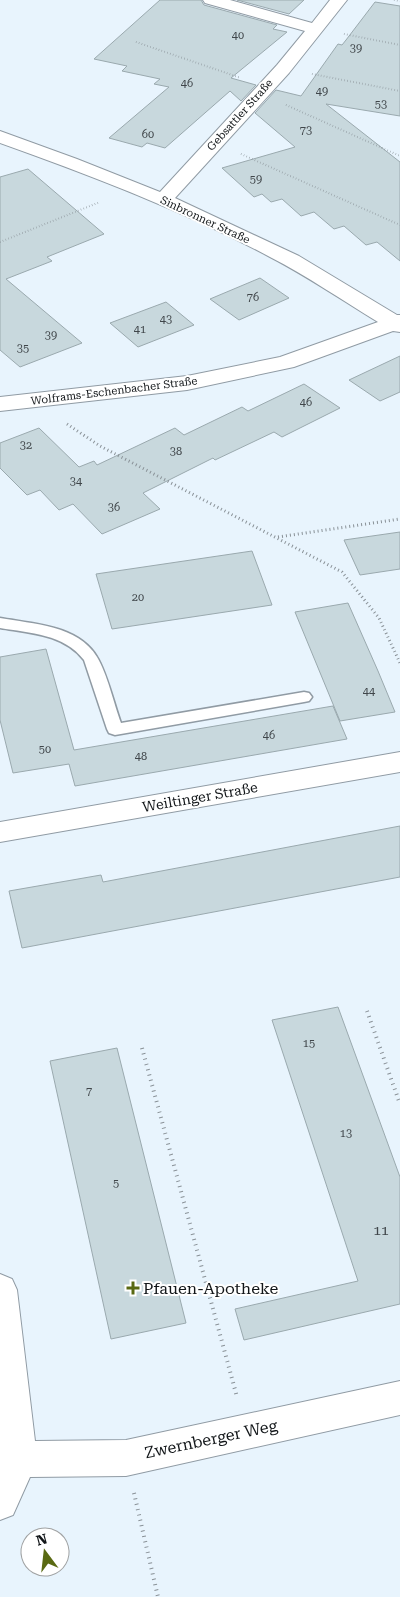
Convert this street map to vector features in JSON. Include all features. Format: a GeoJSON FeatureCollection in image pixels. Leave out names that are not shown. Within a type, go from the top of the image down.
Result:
{"type":"FeatureCollection","features":[{"type":"Feature","properties":{"kind":"street"},"geometry":{"type":"LineString","coordinates":[[211,0],[222,5],[316,29]]}},
{"type":"Feature","properties":{"kind":"street","name":"Gebsattler Straße"},"geometry":{"type":"LineString","coordinates":[[163,200],[283,69],[339,0]]}},
{"type":"Feature","properties":{"kind":"street","name":"Sinbronner Straße"},"geometry":{"type":"LineString","coordinates":[[0,137],[44,152],[163,200],[277,253],[399,324]]}},
{"type":"Feature","properties":{"kind":"street","name":"Wolframs-Eschenbacher Straße"},"geometry":{"type":"LineString","coordinates":[[0,404],[187,384],[286,362],[399,324]]}},
{"type":"Feature","properties":{"kind":"street","name":"Weiltinger Straße"},"geometry":{"type":"LineString","coordinates":[[0,832],[400,762]]}},
{"type":"Feature","properties":{"kind":"street"},"geometry":{"type":"LineString","coordinates":[[0,1290],[19,1460],[0,1502]]}},
{"type":"Feature","properties":{"kind":"street","name":"Zwernberger Weg"},"geometry":{"type":"LineString","coordinates":[[19,1460],[126,1458],[400,1398]]}},
{"type":"Feature","properties":{"kind":"lane"},"geometry":{"type":"LineString","coordinates":[[0,623],[56,634],[76,643],[86,651],[91,660],[114,729],[304,697]]}},
{"type":"Feature","properties":{"kind":"path"},"geometry":{"type":"LineString","coordinates":[[394,0],[400,1]]}},
{"type":"Feature","properties":{"kind":"path"},"geometry":{"type":"LineString","coordinates":[[316,29],[400,45]]}},
{"type":"Feature","properties":{"kind":"path"},"geometry":{"type":"LineString","coordinates":[[136,42],[264,89],[400,156]]}},
{"type":"Feature","properties":{"kind":"path"},"geometry":{"type":"LineString","coordinates":[[283,69],[400,91]]}},
{"type":"Feature","properties":{"kind":"path"},"geometry":{"type":"LineString","coordinates":[[216,143],[400,226]]}},
{"type":"Feature","properties":{"kind":"path"},"geometry":{"type":"LineString","coordinates":[[0,242],[85,208]]}},
{"type":"Feature","properties":{"kind":"path"},"geometry":{"type":"LineString","coordinates":[[33,401],[100,446],[342,572],[379,618],[400,663]]}},
{"type":"Feature","properties":{"kind":"path"},"geometry":{"type":"LineString","coordinates":[[277,537],[400,519]]}},
{"type":"Feature","properties":{"kind":"path"},"geometry":{"type":"LineString","coordinates":[[367,1011],[400,1104]]}},
{"type":"Feature","properties":{"kind":"path"},"geometry":{"type":"LineString","coordinates":[[142,1048],[246,1432]]}},
{"type":"Feature","properties":{"kind":"path"},"geometry":{"type":"LineString","coordinates":[[126,1458],[158,1597]]}},
{"type":"Feature","properties":{"kind":"building"},"geometry":{"type":"Polygon","coordinates":[[[160,0],[201,0],[204,5],[277,25],[273,29],[287,32],[231,78],[256,85],[241,101],[230,91],[165,148],[147,143],[142,147],[109,138],[169,87],[154,84],[160,79],[122,71],[127,66],[94,59],[160,0]]]}},
{"type":"Feature","properties":{"kind":"building"},"geometry":{"type":"Polygon","coordinates":[[[237,0],[304,0],[289,14],[237,0]]]}},
{"type":"Feature","properties":{"kind":"building"},"geometry":{"type":"Polygon","coordinates":[[[375,2],[400,6],[400,116],[326,104],[400,162],[400,261],[377,242],[366,245],[344,226],[334,229],[314,212],[301,216],[282,199],[271,202],[262,194],[254,197],[222,168],[295,147],[255,113],[276,90],[301,96],[338,44],[342,45],[375,2]]]}},
{"type":"Feature","properties":{"kind":"building"},"geometry":{"type":"Polygon","coordinates":[[[28,169],[104,234],[47,257],[52,261],[6,279],[82,343],[20,367],[0,350],[0,177],[28,169]]]}},
{"type":"Feature","properties":{"kind":"building"},"geometry":{"type":"Polygon","coordinates":[[[260,278],[289,298],[239,320],[210,299],[260,278]]]}},
{"type":"Feature","properties":{"kind":"building"},"geometry":{"type":"Polygon","coordinates":[[[166,302],[194,325],[138,347],[110,323],[166,302]]]}},
{"type":"Feature","properties":{"kind":"building"},"geometry":{"type":"Polygon","coordinates":[[[400,356],[400,392],[380,401],[349,380],[400,356]]]}},
{"type":"Feature","properties":{"kind":"building"},"geometry":{"type":"Polygon","coordinates":[[[304,384],[340,408],[282,437],[274,432],[215,460],[213,458],[143,493],[160,509],[102,534],[73,504],[59,510],[40,490],[27,495],[0,468],[0,443],[39,428],[79,467],[94,461],[97,465],[175,428],[184,435],[242,407],[248,411],[304,384]]]}},
{"type":"Feature","properties":{"kind":"building"},"geometry":{"type":"Polygon","coordinates":[[[400,532],[400,569],[360,575],[344,540],[400,532]]]}},
{"type":"Feature","properties":{"kind":"building"},"geometry":{"type":"Polygon","coordinates":[[[252,551],[272,605],[112,629],[96,574],[252,551]]]}},
{"type":"Feature","properties":{"kind":"building"},"geometry":{"type":"Polygon","coordinates":[[[348,603],[395,712],[340,721],[295,612],[348,603]]]}},
{"type":"Feature","properties":{"kind":"building"},"geometry":{"type":"Polygon","coordinates":[[[46,649],[74,750],[333,706],[347,739],[75,786],[69,764],[13,773],[0,720],[0,657],[46,649]]]}},
{"type":"Feature","properties":{"kind":"building"},"geometry":{"type":"Polygon","coordinates":[[[400,826],[400,877],[22,948],[9,891],[101,875],[103,882],[400,826]]]}},
{"type":"Feature","properties":{"kind":"building"},"geometry":{"type":"Polygon","coordinates":[[[338,1007],[400,1177],[400,1304],[244,1340],[235,1309],[358,1281],[272,1020],[338,1007]]]}},
{"type":"Feature","properties":{"kind":"building"},"geometry":{"type":"Polygon","coordinates":[[[117,1048],[186,1323],[111,1339],[50,1061],[117,1048]]]}},
{"type":"Feature","properties":{"kind":"place","name":"Pfauen-Apotheke"},"geometry":{"type":"Point","coordinates":[133,1288]}}]}
